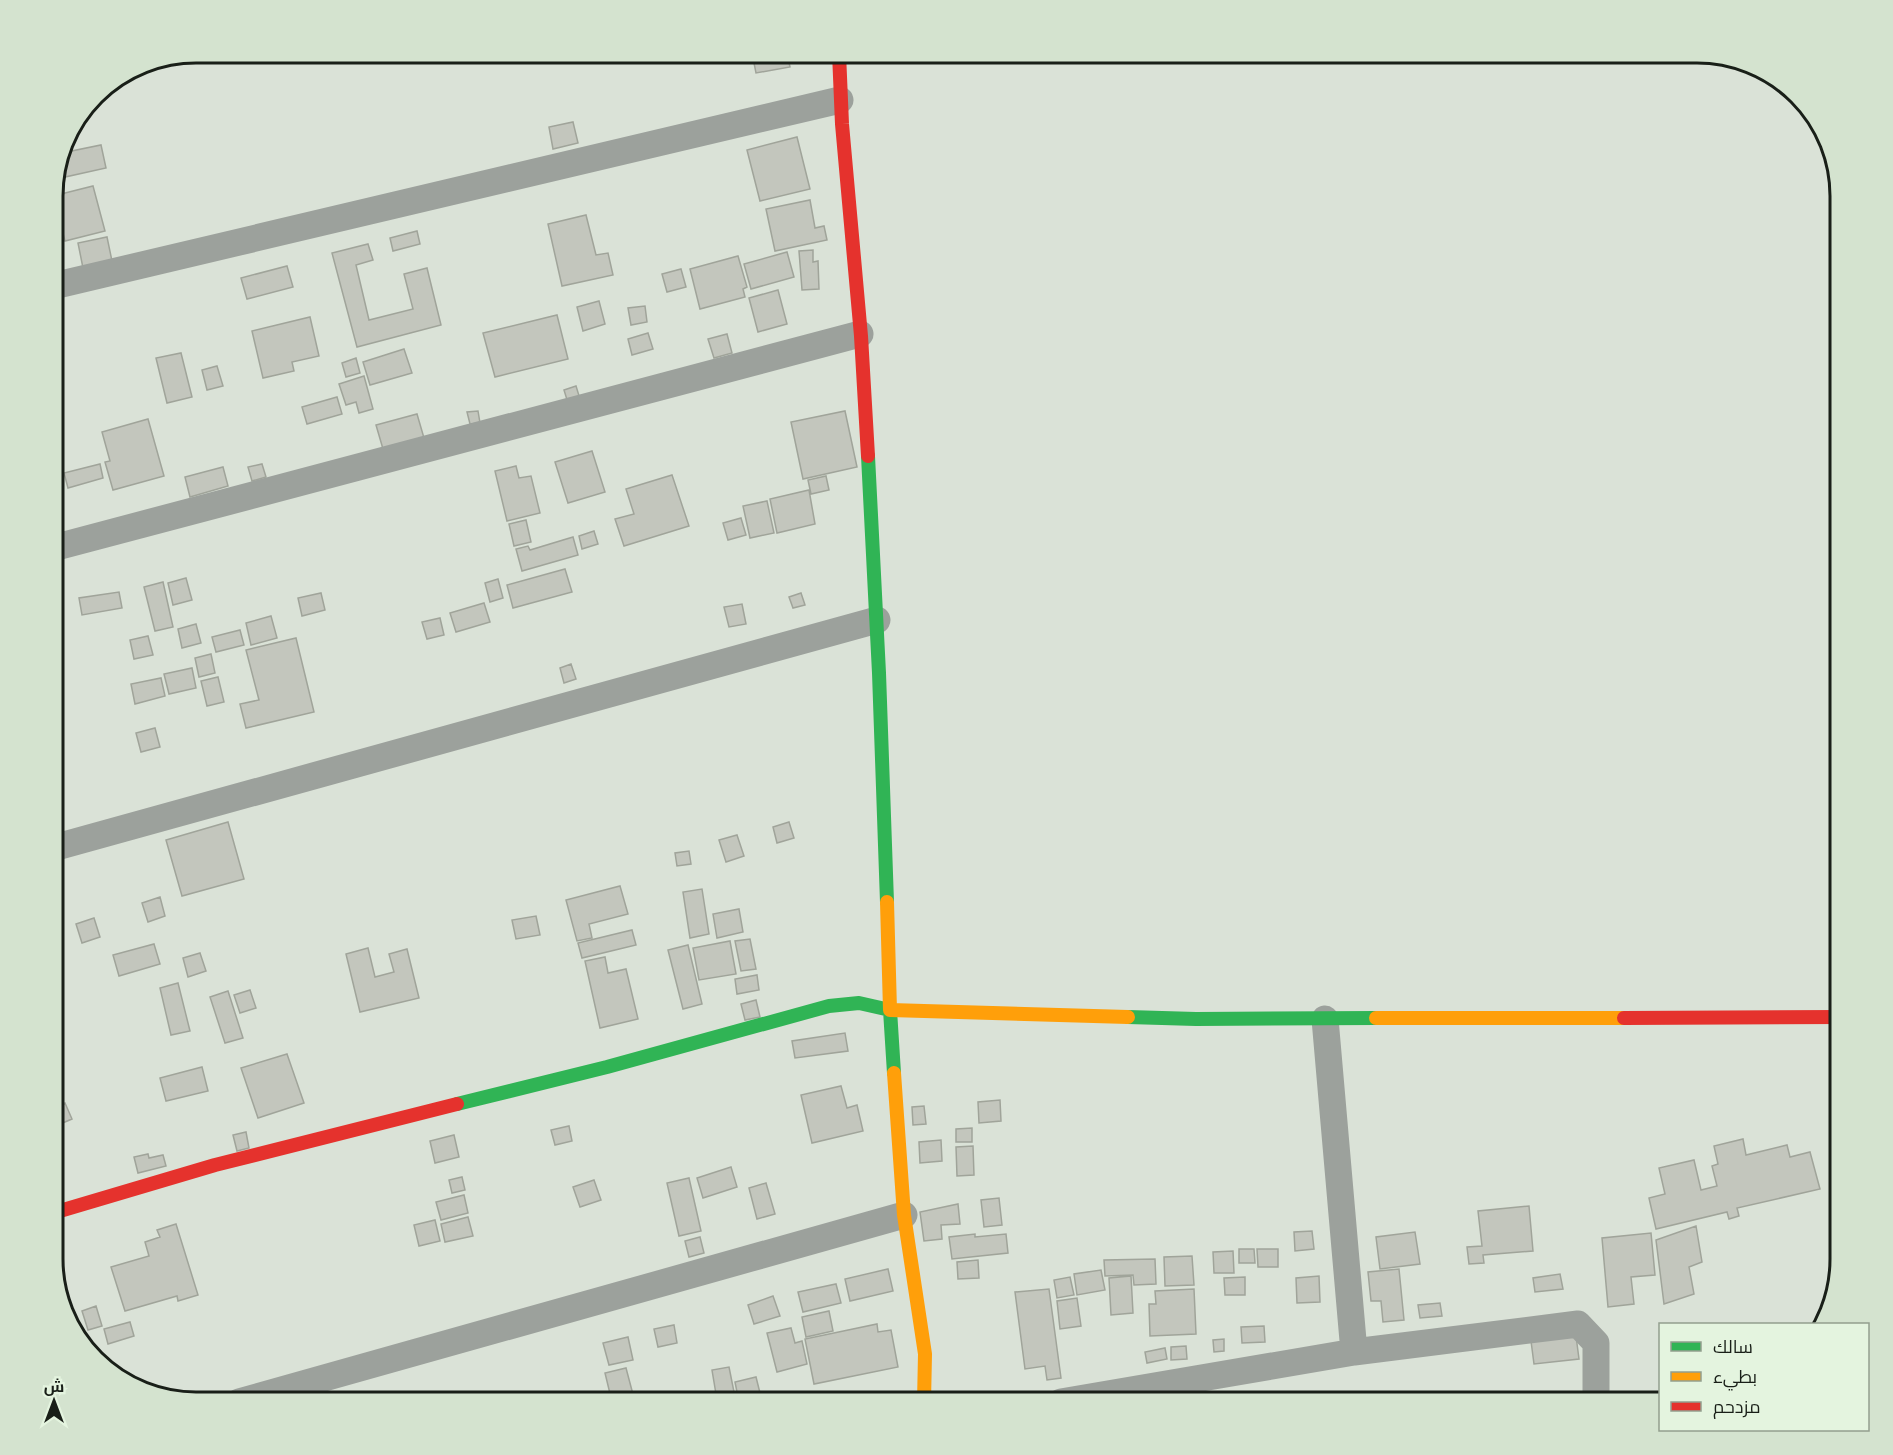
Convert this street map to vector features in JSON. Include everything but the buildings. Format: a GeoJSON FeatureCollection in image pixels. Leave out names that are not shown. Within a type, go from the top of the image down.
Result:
{"type":"FeatureCollection","features":[{"type":"Feature","properties":{"kind":"street"},"geometry":{"type":"LineString","coordinates":[[839,63],[840,100],[860,334],[877,620],[890,1010],[904,1215],[925,1354],[924,1392]]}},
{"type":"Feature","properties":{"kind":"street"},"geometry":{"type":"LineString","coordinates":[[63,284],[840,100]]}},
{"type":"Feature","properties":{"kind":"street"},"geometry":{"type":"LineString","coordinates":[[63,545],[860,334]]}},
{"type":"Feature","properties":{"kind":"street"},"geometry":{"type":"LineString","coordinates":[[63,845],[877,620]]}},
{"type":"Feature","properties":{"kind":"street"},"geometry":{"type":"LineString","coordinates":[[63,1210],[215,1165],[607,1067],[829,1006],[859,1003],[890,1010],[1196,1019],[1830,1017]]}},
{"type":"Feature","properties":{"kind":"street"},"geometry":{"type":"LineString","coordinates":[[1325,1019],[1354,1352]]}},
{"type":"Feature","properties":{"kind":"street"},"geometry":{"type":"LineString","coordinates":[[275,1392],[904,1215]]}},
{"type":"Feature","properties":{"kind":"street"},"geometry":{"type":"LineString","coordinates":[[1120,1392],[1354,1352],[1578,1324],[1596,1343],[1596,1392]]}},
{"type":"Feature","properties":{"kind":"traffic: fast"},"geometry":{"type":"LineString","coordinates":[[868,456],[887,902]]}},
{"type":"Feature","properties":{"kind":"traffic: fast"},"geometry":{"type":"LineString","coordinates":[[457,1104],[607,1067],[829,1006],[859,1003],[890,1010],[894,1073]]}},
{"type":"Feature","properties":{"kind":"traffic: fast"},"geometry":{"type":"LineString","coordinates":[[1128,1017],[1376,1018]]}},
{"type":"Feature","properties":{"kind":"traffic: slow"},"geometry":{"type":"LineString","coordinates":[[887,902],[890,1010],[1128,1017]]}},
{"type":"Feature","properties":{"kind":"traffic: slow"},"geometry":{"type":"LineString","coordinates":[[1376,1018],[1624,1018]]}},
{"type":"Feature","properties":{"kind":"traffic: slow"},"geometry":{"type":"LineString","coordinates":[[894,1073],[904,1215],[925,1354],[924,1392]]}},
{"type":"Feature","properties":{"kind":"traffic: jam"},"geometry":{"type":"LineString","coordinates":[[839,63],[842,124],[861,336],[868,456]]}},
{"type":"Feature","properties":{"kind":"traffic: jam"},"geometry":{"type":"LineString","coordinates":[[1624,1018],[1830,1017]]}},
{"type":"Feature","properties":{"kind":"traffic: jam"},"geometry":{"type":"LineString","coordinates":[[63,1210],[215,1165],[457,1104]]}}]}
